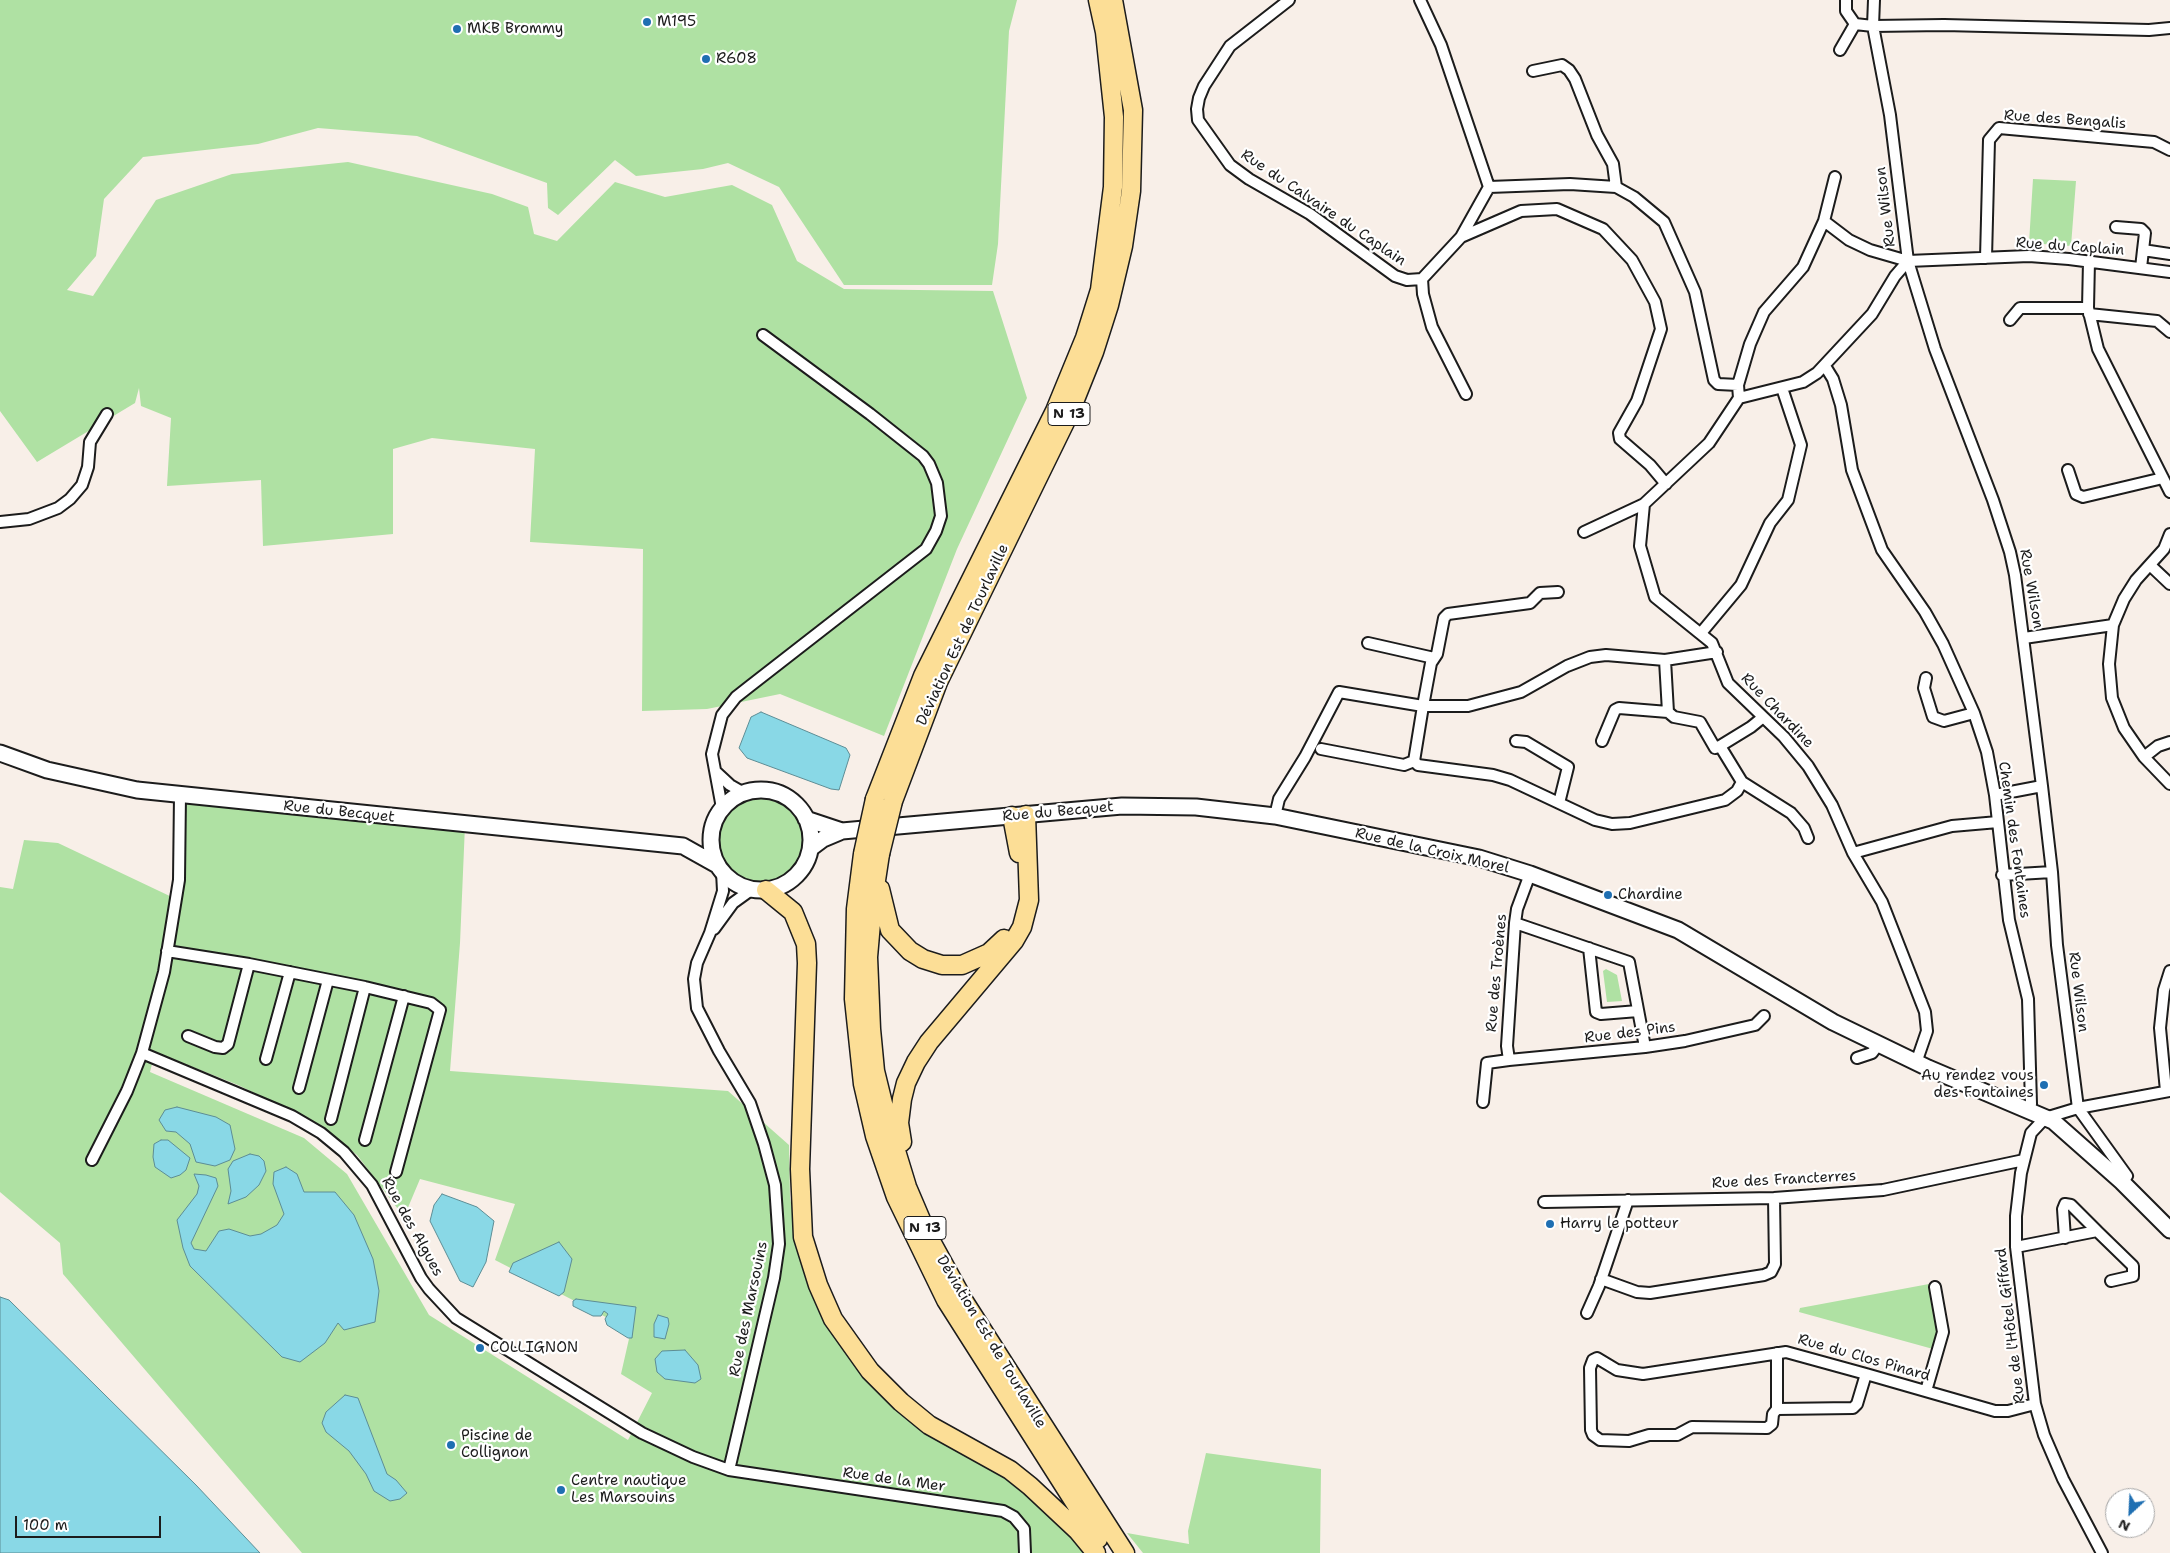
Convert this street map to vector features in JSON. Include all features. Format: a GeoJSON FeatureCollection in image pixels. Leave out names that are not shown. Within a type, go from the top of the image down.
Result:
{"type":"FeatureCollection","features":[{"type":"Feature","properties":{"kind":"highway","name":"Déviation Est de Tourlaville"},"geometry":{"type":"LineString","coordinates":[[1098,0],[1105,32],[1114,117],[1113,187],[1100,290],[1085,338],[1055,411],[923,676],[884,800],[872,854],[856,910],[854,999],[863,1084],[875,1136],[896,1197],[946,1300],[1078,1511],[1108,1553]]}},
{"type":"Feature","properties":{"kind":"highway","name":"Déviation Est de Tourlaville"},"geometry":{"type":"LineString","coordinates":[[884,800],[938,682],[1070,412],[1094,352],[1109,305],[1124,246],[1130,201],[1133,110],[1113,0]]}},
{"type":"Feature","properties":{"kind":"highway"},"geometry":{"type":"LineString","coordinates":[[877,873],[885,916],[890,930],[910,952],[923,959],[942,965],[962,965],[979,958],[999,945],[1010,931],[1019,910],[1022,890],[1018,850],[1019,816]]}},
{"type":"Feature","properties":{"kind":"highway"},"geometry":{"type":"LineString","coordinates":[[907,1187],[899,1123],[906,1083],[913,1067],[929,1042],[1014,941],[1022,927],[1029,900],[1019,816]]}},
{"type":"Feature","properties":{"kind":"highway","name":"Déviation Est de Tourlaville"},"geometry":{"type":"LineString","coordinates":[[872,854],[877,873],[868,957],[875,1071],[907,1187],[927,1234],[960,1294],[1125,1553]]}},
{"type":"Feature","properties":{"kind":"highway"},"geometry":{"type":"LineString","coordinates":[[758,890],[793,912],[806,944],[808,963],[800,1169],[803,1238],[818,1285],[834,1318],[870,1371],[900,1402],[930,1425],[1010,1470],[1059,1511],[1096,1553]]}},
{"type":"Feature","properties":{"kind":"main road","name":"Rue du Becquet"},"geometry":{"type":"LineString","coordinates":[[0,753],[76,778],[137,790],[180,795],[683,846],[701,840],[711,832]]}},
{"type":"Feature","properties":{"kind":"main road"},"geometry":{"type":"LineString","coordinates":[[770,791],[782,795],[793,802],[806,819],[811,835],[811,848],[804,867],[791,881],[779,888],[758,890],[736,884],[719,868],[711,847],[711,832],[722,808],[744,793],[770,791]]}},
{"type":"Feature","properties":{"kind":"main road","name":"Rue du Becquet"},"geometry":{"type":"LineString","coordinates":[[811,848],[823,839],[842,831],[1131,806],[1196,807],[1275,816]]}},
{"type":"Feature","properties":{"kind":"main road","name":"Rue de la Croix Morel"},"geometry":{"type":"LineString","coordinates":[[1275,816],[1479,858],[1530,874],[1678,930],[1833,1022],[1916,1063],[2059,1125],[2080,1147],[2122,1182],[2170,1230]]}},
{"type":"Feature","properties":{"kind":"main road","name":"Rue du Becquet"},"geometry":{"type":"LineString","coordinates":[[806,819],[842,831]]}},
{"type":"Feature","properties":{"kind":"main road","name":"Rue du Becquet"},"geometry":{"type":"LineString","coordinates":[[683,846],[719,868]]}},
{"type":"Feature","properties":{"kind":"street","name":"Rue du Calvaire du Caplain"},"geometry":{"type":"LineString","coordinates":[[1289,0],[1230,46],[1204,86],[1197,109],[1198,120],[1230,165],[1239,173],[1310,214],[1395,276],[1407,280],[1422,280]]}},
{"type":"Feature","properties":{"kind":"street"},"geometry":{"type":"LineString","coordinates":[[1420,0],[1441,45],[1489,187],[1461,237],[1422,280],[1423,294],[1432,327],[1466,394]]}},
{"type":"Feature","properties":{"kind":"street"},"geometry":{"type":"LineString","coordinates":[[1846,0],[1846,11],[1855,24],[1873,26],[2148,30],[2170,28]]}},
{"type":"Feature","properties":{"kind":"street","name":"Rue Wilson"},"geometry":{"type":"LineString","coordinates":[[1874,0],[1873,26],[1890,115],[1908,261],[1935,349],[1993,500],[2010,552],[2024,638],[2052,872],[2057,945],[2078,1108],[2127,1176],[2122,1182]]}},
{"type":"Feature","properties":{"kind":"street"},"geometry":{"type":"LineString","coordinates":[[1840,50],[1855,24]]}},
{"type":"Feature","properties":{"kind":"street"},"geometry":{"type":"LineString","coordinates":[[1533,71],[1562,65],[1569,70],[1597,135],[1613,164],[1616,187]]}},
{"type":"Feature","properties":{"kind":"street","name":"Rue des Bengalis"},"geometry":{"type":"LineString","coordinates":[[1986,258],[1989,140],[1999,128],[2154,142],[2170,150]]}},
{"type":"Feature","properties":{"kind":"street"},"geometry":{"type":"LineString","coordinates":[[1584,532],[1644,504],[1709,444],[1739,398],[1738,385],[1750,344],[1764,312],[1804,267],[1824,221],[1835,177]]}},
{"type":"Feature","properties":{"kind":"street"},"geometry":{"type":"LineString","coordinates":[[1489,187],[1570,184],[1616,187],[1634,196],[1664,222],[1695,292],[1714,380],[1718,384],[1738,385]]}},
{"type":"Feature","properties":{"kind":"street"},"geometry":{"type":"LineString","coordinates":[[1461,237],[1521,211],[1557,209],[1603,229],[1632,260],[1655,302],[1660,329],[1637,401],[1619,433],[1620,440],[1650,465],[1666,484]]}},
{"type":"Feature","properties":{"kind":"street","name":"Rue du Caplain"},"geometry":{"type":"LineString","coordinates":[[1824,221],[1849,240],[1870,250],[1908,261],[2029,256],[2170,272]]}},
{"type":"Feature","properties":{"kind":"street"},"geometry":{"type":"LineString","coordinates":[[2116,227],[2140,229],[2144,234],[2141,268]]}},
{"type":"Feature","properties":{"kind":"street"},"geometry":{"type":"LineString","coordinates":[[2143,250],[2170,254]]}},
{"type":"Feature","properties":{"kind":"street"},"geometry":{"type":"LineString","coordinates":[[1739,398],[1803,382],[1825,366],[1872,314],[1895,276],[1908,261]]}},
{"type":"Feature","properties":{"kind":"street"},"geometry":{"type":"LineString","coordinates":[[2089,262],[2088,311],[2098,349],[2170,492]]}},
{"type":"Feature","properties":{"kind":"street"},"geometry":{"type":"LineString","coordinates":[[2010,320],[2020,308],[2088,311],[2157,321],[2170,332]]}},
{"type":"Feature","properties":{"kind":"street"},"geometry":{"type":"LineString","coordinates":[[722,808],[712,754],[715,736],[722,715],[736,698],[926,549],[936,531],[940,516],[938,483],[929,464],[918,452],[763,335]]}},
{"type":"Feature","properties":{"kind":"street","name":"Chemin des Fontaines"},"geometry":{"type":"LineString","coordinates":[[1825,366],[1833,378],[1841,405],[1852,470],[1882,550],[1925,612],[1943,644],[1974,713],[1987,752],[1995,795],[2002,875],[2009,920],[2028,999],[2032,1104],[2028,1111]]}},
{"type":"Feature","properties":{"kind":"street"},"geometry":{"type":"LineString","coordinates":[[1701,633],[1741,585],[1770,523],[1788,500],[1801,445],[1782,388]]}},
{"type":"Feature","properties":{"kind":"street"},"geometry":{"type":"LineString","coordinates":[[0,522],[29,519],[58,508],[70,499],[82,485],[88,467],[90,442],[107,414]]}},
{"type":"Feature","properties":{"kind":"street"},"geometry":{"type":"LineString","coordinates":[[2068,470],[2075,491],[2083,497],[2163,478]]}},
{"type":"Feature","properties":{"kind":"street","name":"Rue Chardine"},"geometry":{"type":"LineString","coordinates":[[1644,504],[1640,546],[1655,597],[1712,643],[1728,683],[1762,718],[1784,737],[1814,774],[1832,805],[1853,852],[1882,902],[1924,1012],[1927,1031],[1916,1063]]}},
{"type":"Feature","properties":{"kind":"street"},"geometry":{"type":"LineString","coordinates":[[2170,534],[2164,549],[2136,580],[2124,599],[2113,625],[2109,658],[2112,698],[2124,728],[2144,757],[2170,784]]}},
{"type":"Feature","properties":{"kind":"street"},"geometry":{"type":"LineString","coordinates":[[2150,566],[2170,584]]}},
{"type":"Feature","properties":{"kind":"street"},"geometry":{"type":"LineString","coordinates":[[1414,761],[1423,706],[1434,658],[1437,654],[1444,618],[1448,614],[1530,603],[1540,593],[1558,592]]}},
{"type":"Feature","properties":{"kind":"street"},"geometry":{"type":"LineString","coordinates":[[2024,638],[2113,625]]}},
{"type":"Feature","properties":{"kind":"street"},"geometry":{"type":"LineString","coordinates":[[1368,644],[1434,658]]}},
{"type":"Feature","properties":{"kind":"street"},"geometry":{"type":"LineString","coordinates":[[1275,816],[1279,799],[1306,757],[1339,692],[1423,706],[1468,706],[1507,697],[1590,656],[1606,655],[1665,660],[1717,652]]}},
{"type":"Feature","properties":{"kind":"street"},"geometry":{"type":"LineString","coordinates":[[1665,660],[1668,712]]}},
{"type":"Feature","properties":{"kind":"street"},"geometry":{"type":"LineString","coordinates":[[1926,678],[1924,688],[1933,717],[1944,721],[1974,713]]}},
{"type":"Feature","properties":{"kind":"street"},"geometry":{"type":"LineString","coordinates":[[1602,740],[1615,710],[1619,708],[1668,712],[1674,717],[1697,719],[1714,748],[1762,718]]}},
{"type":"Feature","properties":{"kind":"street"},"geometry":{"type":"LineString","coordinates":[[1516,741],[1526,742],[1568,767],[1559,803]]}},
{"type":"Feature","properties":{"kind":"street"},"geometry":{"type":"LineString","coordinates":[[2144,757],[2158,746],[2170,742]]}},
{"type":"Feature","properties":{"kind":"street"},"geometry":{"type":"LineString","coordinates":[[1720,746],[1742,782],[1792,813],[1804,828],[1808,838]]}},
{"type":"Feature","properties":{"kind":"street"},"geometry":{"type":"LineString","coordinates":[[1321,749],[1396,764],[1404,765],[1414,761]]}},
{"type":"Feature","properties":{"kind":"street"},"geometry":{"type":"LineString","coordinates":[[1414,761],[1422,767],[1484,774],[1510,780],[1605,823],[1625,823],[1725,800],[1737,791],[1742,782]]}},
{"type":"Feature","properties":{"kind":"street"},"geometry":{"type":"LineString","coordinates":[[716,772],[730,785],[744,793]]}},
{"type":"Feature","properties":{"kind":"street"},"geometry":{"type":"LineString","coordinates":[[1995,795],[2042,786]]}},
{"type":"Feature","properties":{"kind":"street"},"geometry":{"type":"LineString","coordinates":[[92,1160],[128,1091],[142,1053],[164,972],[179,880],[180,795]]}},
{"type":"Feature","properties":{"kind":"street"},"geometry":{"type":"LineString","coordinates":[[1853,852],[1952,826],[1998,822]]}},
{"type":"Feature","properties":{"kind":"street","name":"Rue des Marsouins"},"geometry":{"type":"LineString","coordinates":[[719,868],[723,891],[710,933],[697,963],[694,979],[697,1008],[718,1051],[750,1103],[775,1185],[779,1244],[774,1278],[729,1470]]}},
{"type":"Feature","properties":{"kind":"street"},"geometry":{"type":"LineString","coordinates":[[2002,875],[2052,872]]}},
{"type":"Feature","properties":{"kind":"street","name":"Rue des Troènes"},"geometry":{"type":"LineString","coordinates":[[1509,1060],[1507,1046],[1515,923],[1517,910],[1530,874]]}},
{"type":"Feature","properties":{"kind":"street","name":"Rue des Marsouins"},"geometry":{"type":"LineString","coordinates":[[710,933],[734,903],[758,890]]}},
{"type":"Feature","properties":{"kind":"street"},"geometry":{"type":"LineString","coordinates":[[1515,923],[1629,962],[1645,1047]]}},
{"type":"Feature","properties":{"kind":"street"},"geometry":{"type":"LineString","coordinates":[[1589,948],[1596,1012],[1601,1014],[1638,1010]]}},
{"type":"Feature","properties":{"kind":"street"},"geometry":{"type":"LineString","coordinates":[[167,951],[249,964],[365,987],[431,1003],[440,1010],[440,1017],[396,1172]]}},
{"type":"Feature","properties":{"kind":"street"},"geometry":{"type":"LineString","coordinates":[[188,1036],[214,1047],[223,1048],[228,1044],[249,964]]}},
{"type":"Feature","properties":{"kind":"street"},"geometry":{"type":"LineString","coordinates":[[2045,1118],[2078,1108],[2168,1091],[2160,1028],[2164,990],[2170,971]]}},
{"type":"Feature","properties":{"kind":"street"},"geometry":{"type":"LineString","coordinates":[[266,1059],[290,972]]}},
{"type":"Feature","properties":{"kind":"street"},"geometry":{"type":"LineString","coordinates":[[299,1088],[328,980]]}},
{"type":"Feature","properties":{"kind":"street"},"geometry":{"type":"LineString","coordinates":[[331,1119],[365,987]]}},
{"type":"Feature","properties":{"kind":"street"},"geometry":{"type":"LineString","coordinates":[[365,1140],[404,996]]}},
{"type":"Feature","properties":{"kind":"street","name":"Rue des Pins"},"geometry":{"type":"LineString","coordinates":[[1483,1102],[1487,1063],[1645,1047],[1755,1025],[1764,1016]]}},
{"type":"Feature","properties":{"kind":"street"},"geometry":{"type":"LineString","coordinates":[[1857,1058],[1872,1053],[1878,1045]]}},
{"type":"Feature","properties":{"kind":"street","name":"Rue des Algues"},"geometry":{"type":"LineString","coordinates":[[142,1053],[292,1116],[321,1133],[344,1152],[372,1185],[421,1278],[429,1290],[456,1318],[642,1433],[693,1457],[729,1470]]}},
{"type":"Feature","properties":{"kind":"street","name":"Rue de l'Hôtel Giffard"},"geometry":{"type":"LineString","coordinates":[[2045,1118],[2035,1126],[2031,1133],[2024,1160],[2016,1216],[2016,1247],[2035,1404],[2044,1435],[2063,1479],[2102,1553]]}},
{"type":"Feature","properties":{"kind":"street","name":"Rue des Francterres"},"geometry":{"type":"LineString","coordinates":[[1544,1202],[1774,1198],[1883,1190],[2024,1160]]}},
{"type":"Feature","properties":{"kind":"street"},"geometry":{"type":"LineString","coordinates":[[1601,1279],[1637,1292],[1650,1293],[1764,1275],[1771,1272],[1775,1264],[1774,1198]]}},
{"type":"Feature","properties":{"kind":"street"},"geometry":{"type":"LineString","coordinates":[[1587,1313],[1601,1279],[1628,1200]]}},
{"type":"Feature","properties":{"kind":"street"},"geometry":{"type":"LineString","coordinates":[[2065,1238],[2063,1209],[2065,1204],[2071,1205],[2133,1266],[2133,1276],[2111,1281]]}},
{"type":"Feature","properties":{"kind":"street"},"geometry":{"type":"LineString","coordinates":[[2016,1247],[2097,1231]]}},
{"type":"Feature","properties":{"kind":"street"},"geometry":{"type":"LineString","coordinates":[[1926,1391],[1944,1332],[1935,1287]]}},
{"type":"Feature","properties":{"kind":"street","name":"Rue du Clos Pinard"},"geometry":{"type":"LineString","coordinates":[[1777,1409],[1773,1414],[1772,1424],[1767,1428],[1692,1427],[1678,1435],[1649,1436],[1629,1441],[1600,1440],[1593,1435],[1590,1424],[1590,1368],[1593,1360],[1597,1358],[1617,1370],[1643,1374],[1786,1352],[1995,1411],[2008,1411],[2035,1404]]}},
{"type":"Feature","properties":{"kind":"street"},"geometry":{"type":"LineString","coordinates":[[1777,1353],[1777,1409],[1853,1408],[1857,1404],[1866,1374]]}},
{"type":"Feature","properties":{"kind":"street","name":"Rue de la Mer"},"geometry":{"type":"LineString","coordinates":[[729,1470],[1003,1511],[1014,1517],[1024,1530],[1025,1553]]}},
{"type":"Feature","properties":{"kind":"green space"},"geometry":{"type":"Polygon","coordinates":[[[0,0],[1017,0],[1009,31],[998,244],[992,285],[844,285],[779,187],[728,163],[703,169],[636,176],[615,160],[558,215],[548,208],[547,183],[417,136],[318,128],[258,144],[143,157],[104,199],[96,256],[67,290],[93,296],[156,200],[232,174],[348,162],[492,194],[528,207],[534,234],[557,241],[615,182],[665,197],[732,185],[772,205],[797,261],[844,289],[993,291],[1027,398],[957,549],[884,736],[780,694],[707,709],[642,711],[643,549],[530,542],[535,449],[432,438],[393,449],[393,534],[263,546],[261,480],[167,486],[171,418],[141,406],[139,388],[135,403],[37,462],[0,411],[0,0]]]}},
{"type":"Feature","properties":{"kind":"green space"},"geometry":{"type":"Polygon","coordinates":[[[2033,179],[2076,181],[2071,246],[2029,243],[2033,179]]]}},
{"type":"Feature","properties":{"kind":"green space"},"geometry":{"type":"Polygon","coordinates":[[[180,795],[465,825],[460,943],[450,1071],[728,1091],[789,1145],[790,1198],[806,1276],[837,1341],[867,1380],[1025,1491],[1069,1534],[1083,1553],[302,1553],[63,1274],[60,1243],[0,1192],[0,887],[13,889],[24,840],[58,843],[176,899],[180,795]],[[155,1052],[150,1072],[304,1138],[347,1174],[429,1315],[628,1440],[652,1393],[621,1374],[631,1330],[495,1260],[515,1204],[420,1179],[404,1217],[357,1155],[315,1123],[238,1085],[155,1052]]]}},
{"type":"Feature","properties":{"kind":"green space"},"geometry":{"type":"Polygon","coordinates":[[[761,799],[784,806],[796,818],[803,841],[796,864],[784,876],[761,883],[738,876],[726,864],[719,841],[726,818],[738,806],[761,799]]]}},
{"type":"Feature","properties":{"kind":"green space"},"geometry":{"type":"Polygon","coordinates":[[[1606,969],[1617,975],[1622,1001],[1607,1002],[1603,971],[1606,969]]]}},
{"type":"Feature","properties":{"kind":"green space"},"geometry":{"type":"Polygon","coordinates":[[[1929,1284],[1938,1332],[1933,1349],[1799,1312],[1800,1308],[1929,1284]]]}},
{"type":"Feature","properties":{"kind":"green space"},"geometry":{"type":"Polygon","coordinates":[[[1206,1453],[1321,1469],[1320,1553],[1143,1553],[1127,1533],[1189,1544],[1188,1531],[1206,1453]]]}},
{"type":"Feature","properties":{"kind":"water"},"geometry":{"type":"Polygon","coordinates":[[[761,712],[846,748],[850,755],[839,790],[831,789],[747,758],[739,748],[751,717],[761,712]]]}},
{"type":"Feature","properties":{"kind":"water"},"geometry":{"type":"Polygon","coordinates":[[[177,1107],[216,1117],[230,1125],[235,1149],[230,1160],[215,1166],[196,1162],[190,1144],[176,1132],[166,1131],[159,1120],[165,1110],[177,1107]]]}},
{"type":"Feature","properties":{"kind":"water"},"geometry":{"type":"Polygon","coordinates":[[[161,1140],[168,1140],[190,1158],[186,1170],[180,1175],[171,1178],[155,1167],[153,1157],[154,1144],[161,1140]]]}},
{"type":"Feature","properties":{"kind":"water"},"geometry":{"type":"Polygon","coordinates":[[[250,1154],[259,1156],[264,1161],[266,1171],[259,1185],[246,1197],[228,1204],[231,1191],[228,1169],[233,1161],[250,1154]]]}},
{"type":"Feature","properties":{"kind":"water"},"geometry":{"type":"Polygon","coordinates":[[[286,1167],[297,1174],[304,1192],[335,1192],[354,1215],[373,1259],[379,1291],[375,1322],[344,1330],[338,1323],[325,1343],[300,1362],[282,1357],[190,1266],[183,1248],[177,1220],[197,1194],[199,1186],[194,1174],[206,1175],[216,1178],[218,1186],[191,1243],[194,1249],[206,1251],[219,1231],[229,1229],[250,1236],[261,1234],[277,1225],[284,1214],[273,1184],[274,1172],[286,1167]]]}},
{"type":"Feature","properties":{"kind":"water"},"geometry":{"type":"Polygon","coordinates":[[[442,1194],[477,1207],[494,1221],[486,1262],[473,1287],[460,1281],[430,1221],[434,1205],[442,1194]]]}},
{"type":"Feature","properties":{"kind":"water"},"geometry":{"type":"Polygon","coordinates":[[[559,1242],[572,1259],[564,1292],[559,1296],[509,1272],[513,1263],[559,1242]]]}},
{"type":"Feature","properties":{"kind":"water"},"geometry":{"type":"Polygon","coordinates":[[[0,1297],[9,1300],[196,1485],[260,1553],[0,1553],[0,1297]]]}},
{"type":"Feature","properties":{"kind":"water"},"geometry":{"type":"Polygon","coordinates":[[[576,1299],[636,1307],[632,1338],[628,1338],[607,1325],[605,1319],[608,1314],[604,1311],[601,1316],[593,1316],[573,1306],[573,1301],[576,1299]]]}},
{"type":"Feature","properties":{"kind":"water"},"geometry":{"type":"Polygon","coordinates":[[[658,1315],[668,1318],[669,1324],[665,1339],[654,1337],[654,1324],[658,1315]]]}},
{"type":"Feature","properties":{"kind":"water"},"geometry":{"type":"Polygon","coordinates":[[[685,1350],[698,1365],[701,1379],[695,1383],[665,1379],[657,1372],[655,1359],[662,1351],[685,1350]]]}},
{"type":"Feature","properties":{"kind":"water"},"geometry":{"type":"Polygon","coordinates":[[[345,1395],[358,1398],[387,1474],[396,1480],[407,1493],[400,1499],[390,1501],[374,1491],[366,1474],[349,1451],[326,1432],[322,1423],[326,1412],[345,1395]]]}},
{"type":"Feature","properties":{"kind":"place","name":"M195"},"geometry":{"type":"Point","coordinates":[647,22]}},
{"type":"Feature","properties":{"kind":"place","name":"MKB Brommy"},"geometry":{"type":"Point","coordinates":[457,29]}},
{"type":"Feature","properties":{"kind":"place","name":"R608"},"geometry":{"type":"Point","coordinates":[706,59]}},
{"type":"Feature","properties":{"kind":"place","name":"Chardine"},"geometry":{"type":"Point","coordinates":[1608,895]}},
{"type":"Feature","properties":{"kind":"place","name":"Au rendez vous des Fontaines"},"geometry":{"type":"Point","coordinates":[2044,1085]}},
{"type":"Feature","properties":{"kind":"place","name":"Harry le potteur"},"geometry":{"type":"Point","coordinates":[1550,1224]}},
{"type":"Feature","properties":{"kind":"place","name":"COLLIGNON"},"geometry":{"type":"Point","coordinates":[480,1348]}},
{"type":"Feature","properties":{"kind":"place","name":"Piscine de Collignon"},"geometry":{"type":"Point","coordinates":[451,1445]}},
{"type":"Feature","properties":{"kind":"place","name":"Centre nautique Les Marsouins"},"geometry":{"type":"Point","coordinates":[561,1490]}}]}
